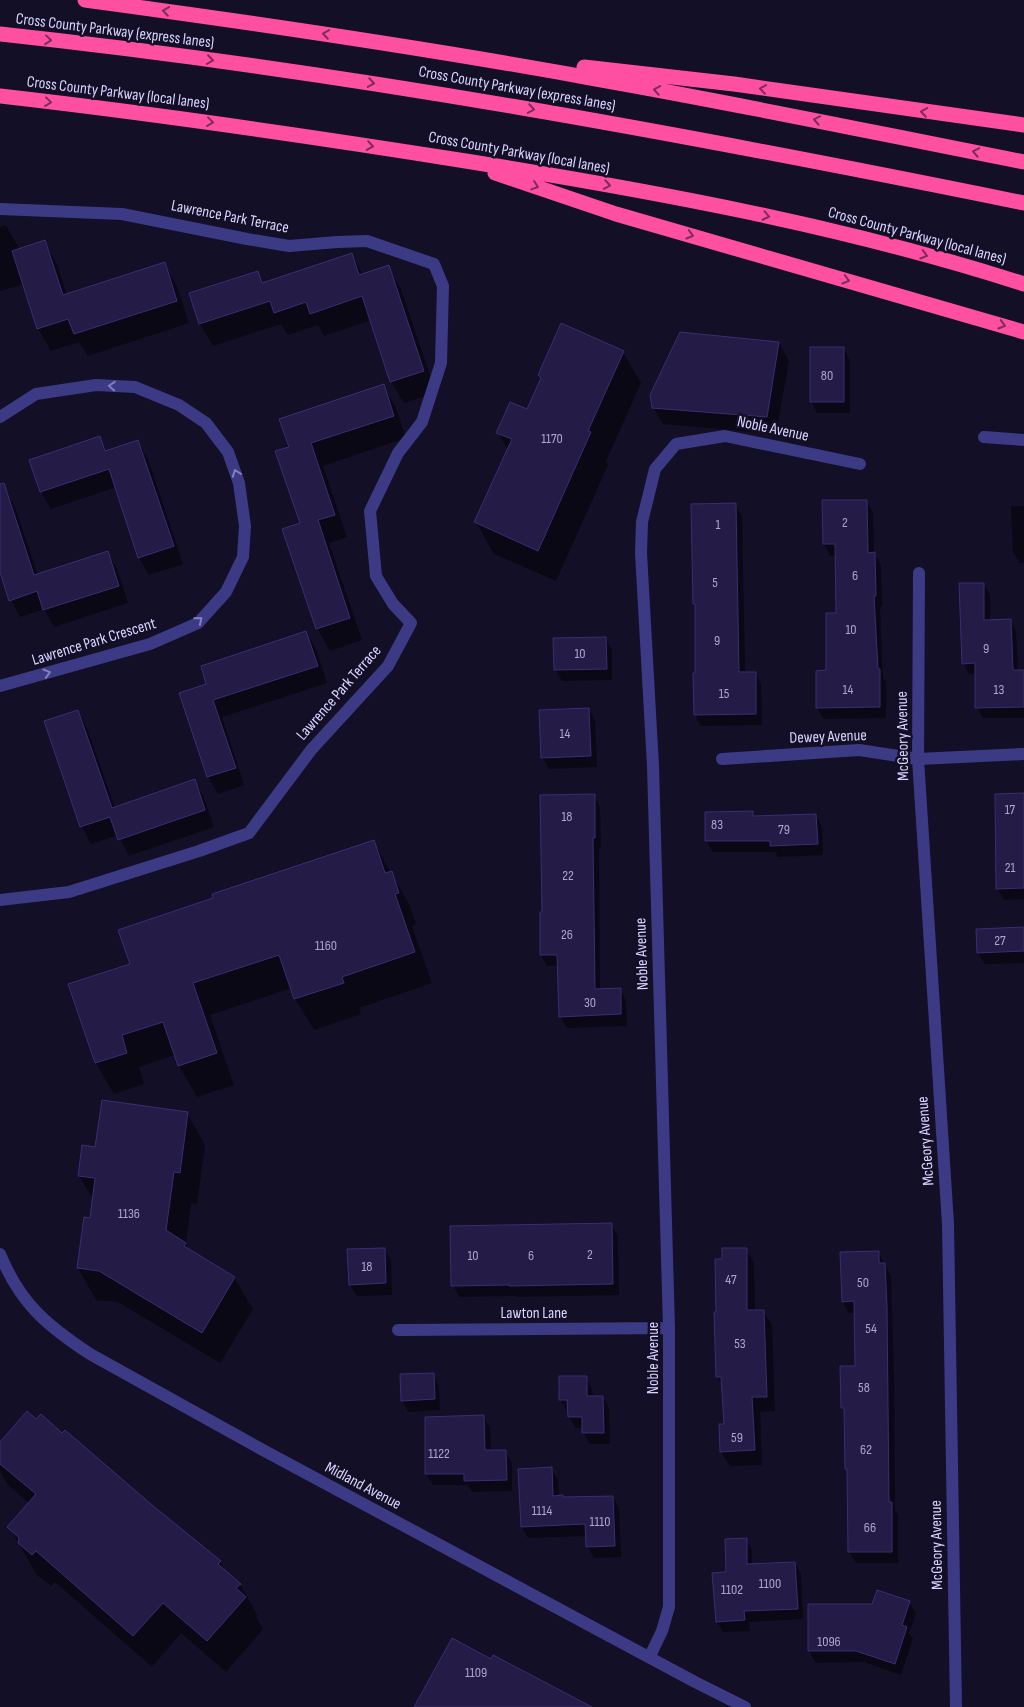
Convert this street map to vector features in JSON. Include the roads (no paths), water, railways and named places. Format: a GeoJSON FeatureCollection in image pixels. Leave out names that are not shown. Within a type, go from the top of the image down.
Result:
{"type":"FeatureCollection","features":[{"type":"Feature","properties":{"kind":"highway","name":"Cross County Parkway (express lanes)"},"geometry":{"type":"LineString","coordinates":[[85,0],[269,25],[409,47],[764,109],[1024,162]]}},
{"type":"Feature","properties":{"kind":"highway","name":"Cross County Parkway (express lanes)"},"geometry":{"type":"LineString","coordinates":[[0,34],[131,48],[479,100],[665,133],[1024,203]]}},
{"type":"Feature","properties":{"kind":"highway"},"geometry":{"type":"LineString","coordinates":[[409,47],[734,84],[1024,125]]}},
{"type":"Feature","properties":{"kind":"highway","name":"Cross County Parkway (local lanes)"},"geometry":{"type":"LineString","coordinates":[[0,96],[270,130],[547,174],[757,214],[912,251],[1024,284]]}},
{"type":"Feature","properties":{"kind":"highway"},"geometry":{"type":"LineString","coordinates":[[455,159],[616,214],[1024,332]]}},
{"type":"Feature","properties":{"kind":"street","name":"Lawrence Park Terrace"},"geometry":{"type":"LineString","coordinates":[[0,209],[122,214],[289,246],[367,241],[434,264],[443,286],[441,363],[422,422],[398,453],[370,511],[376,576],[393,604],[411,623],[388,666],[311,750],[249,833],[199,851],[69,892],[0,900]]}},
{"type":"Feature","properties":{"kind":"street","name":"Lawrence Park Crescent"},"geometry":{"type":"LineString","coordinates":[[0,416],[36,394],[96,385],[135,387],[179,405],[206,423],[228,452],[239,483],[245,526],[242,557],[226,592],[198,623],[150,644],[0,686]]}},
{"type":"Feature","properties":{"kind":"street","name":"Noble Avenue"},"geometry":{"type":"LineString","coordinates":[[650,1656],[662,1631],[669,1607],[669,1328],[653,766],[641,553],[642,522],[655,469],[676,444],[725,436],[860,464]]}},
{"type":"Feature","properties":{"kind":"street"},"geometry":{"type":"LineString","coordinates":[[984,437],[1024,440]]}},
{"type":"Feature","properties":{"kind":"street","name":"McGeory Avenue"},"geometry":{"type":"LineString","coordinates":[[919,573],[918,759],[948,1224],[956,1707]]}},
{"type":"Feature","properties":{"kind":"street","name":"Dewey Avenue"},"geometry":{"type":"LineString","coordinates":[[722,759],[859,750],[918,759],[1024,754]]}},
{"type":"Feature","properties":{"kind":"street","name":"Midland Avenue"},"geometry":{"type":"LineString","coordinates":[[0,1254],[22,1297],[34,1311],[63,1336],[90,1354],[269,1453],[745,1707]]}},
{"type":"Feature","properties":{"kind":"street","name":"Lawton Lane"},"geometry":{"type":"LineString","coordinates":[[398,1330],[669,1328]]}}]}
